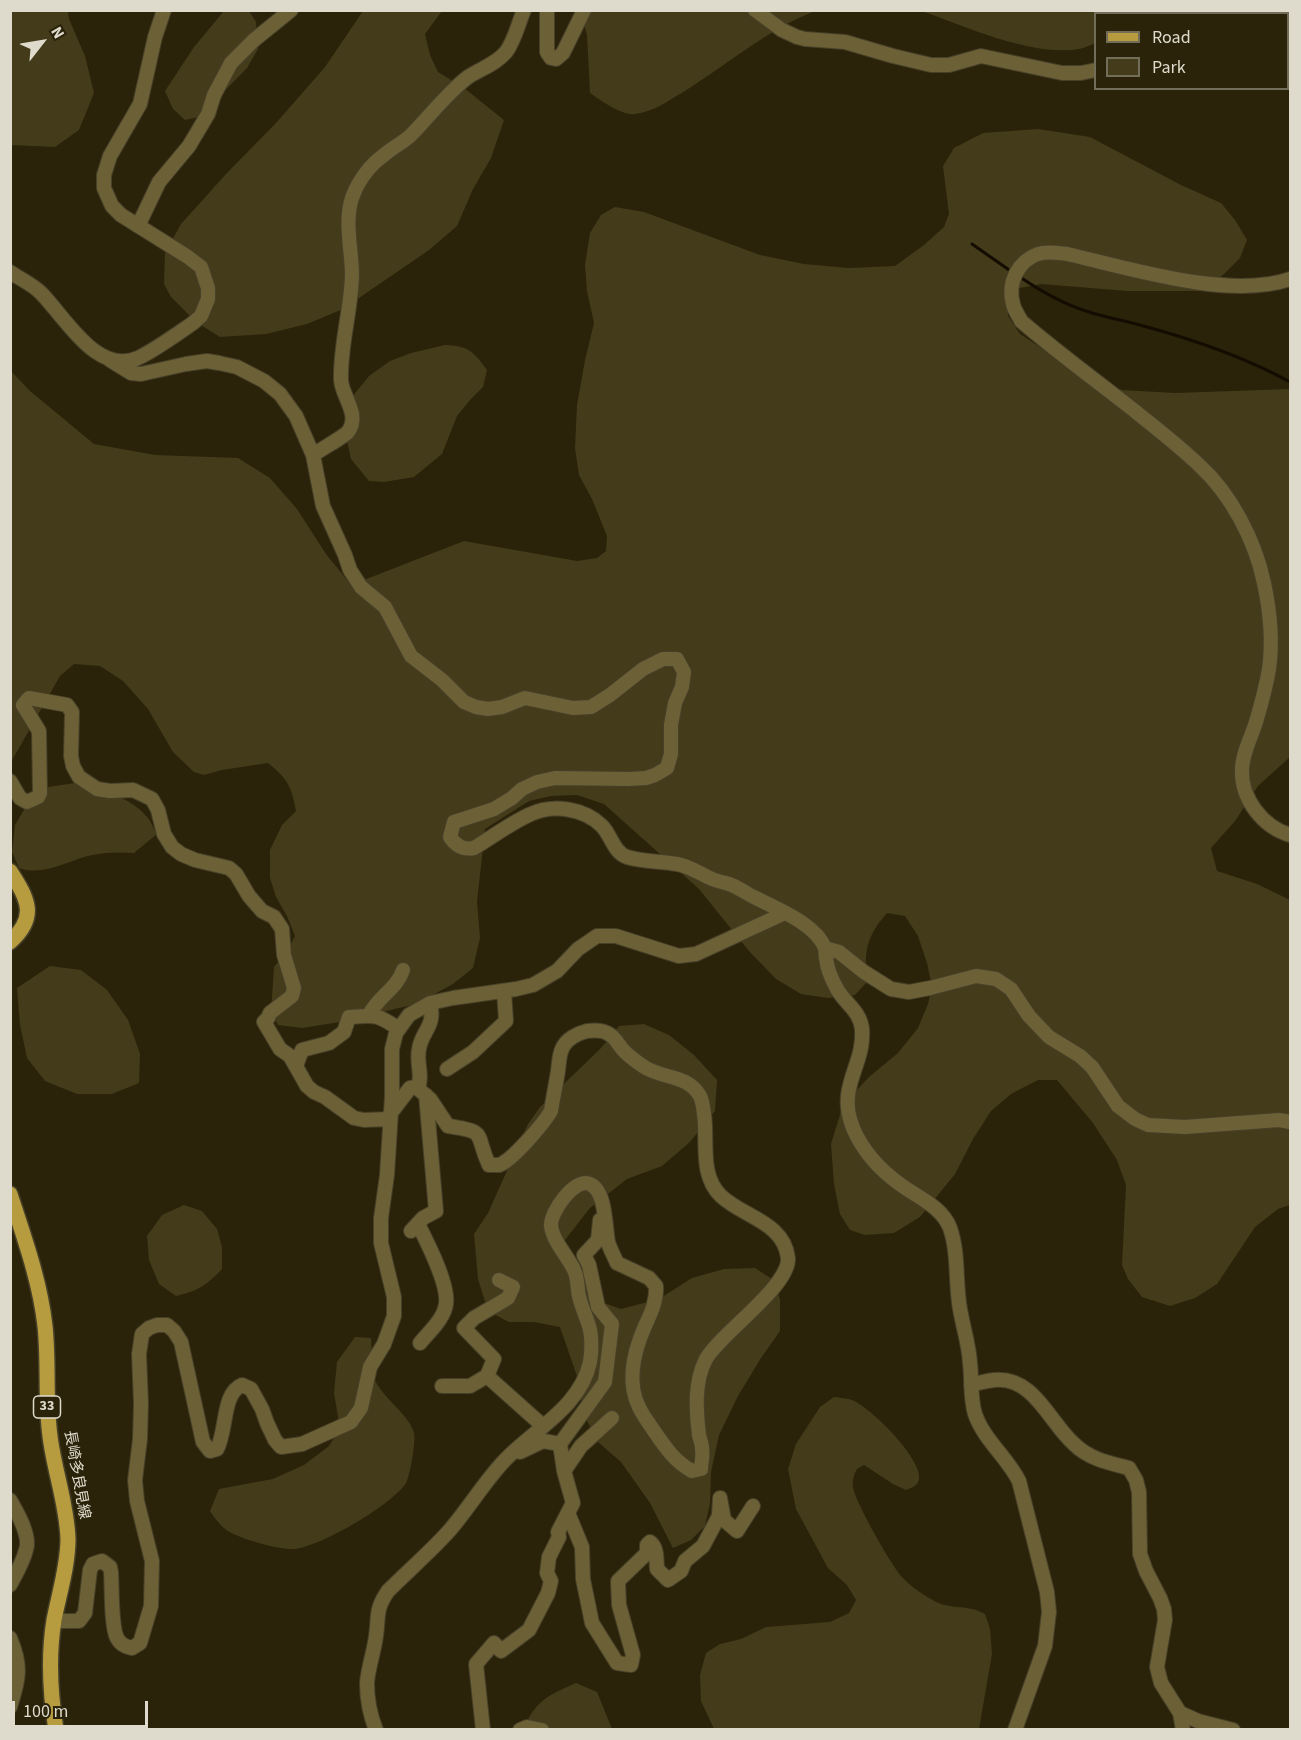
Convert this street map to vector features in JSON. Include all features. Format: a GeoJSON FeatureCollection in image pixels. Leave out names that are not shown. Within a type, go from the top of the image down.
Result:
{"type":"FeatureCollection","features":[{"type":"Feature","properties":{"kind":"main road"},"geometry":{"type":"LineString","coordinates":[[10,871],[26,898],[27,917],[24,928],[11,941]]}},
{"type":"Feature","properties":{"kind":"main road","name":"長崎多良見線"},"geometry":{"type":"LineString","coordinates":[[10,1194],[43,1310],[48,1374],[49,1434],[66,1518],[68,1541],[50,1657],[50,1680],[56,1730]]}},
{"type":"Feature","properties":{"kind":"street"},"geometry":{"type":"LineString","coordinates":[[110,360],[124,362],[137,358],[193,323],[201,316],[208,299],[208,288],[201,267],[122,216],[112,206],[104,188],[104,175],[110,156],[140,104],[155,37],[164,10]]}},
{"type":"Feature","properties":{"kind":"street"},"geometry":{"type":"LineString","coordinates":[[138,226],[159,182],[189,146],[208,114],[214,95],[231,63],[254,40],[291,10]]}},
{"type":"Feature","properties":{"kind":"street"},"geometry":{"type":"LineString","coordinates":[[313,454],[348,432],[352,420],[352,412],[341,382],[343,341],[350,305],[352,198],[368,169],[383,155],[409,137],[466,78],[499,59],[518,30],[524,10]]}},
{"type":"Feature","properties":{"kind":"street"},"geometry":{"type":"LineString","coordinates":[[548,10],[547,52],[551,58],[556,59],[562,53],[584,10]]}},
{"type":"Feature","properties":{"kind":"street"},"geometry":{"type":"LineString","coordinates":[[755,10],[782,30],[797,37],[845,42],[931,65],[949,65],[981,56],[1062,73],[1094,70]]}},
{"type":"Feature","properties":{"kind":"street"},"geometry":{"type":"LineString","coordinates":[[1290,279],[1246,286],[1217,285],[1050,252],[1039,254],[1025,261],[1012,280],[1011,292],[1013,305],[1022,321],[1201,466],[1231,503],[1249,537],[1264,581],[1271,634],[1266,688],[1246,751],[1242,770],[1243,782],[1253,807],[1261,817],[1280,832],[1290,835]]}},
{"type":"Feature","properties":{"kind":"street"},"geometry":{"type":"LineString","coordinates":[[10,272],[41,293],[91,350],[131,373],[141,374],[207,361],[237,367],[264,381],[280,394],[296,416],[313,454],[323,506],[350,570],[361,587],[385,607],[411,656],[442,680],[464,702],[488,709],[502,707],[525,698],[573,708],[591,707],[643,669],[663,658],[676,659],[684,672],[671,725],[671,754],[667,768],[646,778],[555,778],[537,782],[522,789],[494,809],[454,822],[450,837],[454,844],[465,849],[474,848],[531,814],[556,808],[576,811],[589,816],[602,826],[621,855],[633,859],[678,864],[730,885],[799,920],[812,929],[825,948],[828,968],[836,988],[861,1020],[860,1050],[847,1099],[851,1121],[871,1159],[900,1185],[938,1210],[950,1227],[956,1255],[959,1308],[967,1337],[966,1346],[970,1361],[975,1413],[982,1430],[1001,1452],[1019,1481],[1047,1593],[1049,1612],[1045,1646],[1015,1730]]}},
{"type":"Feature","properties":{"kind":"street"},"geometry":{"type":"LineString","coordinates":[[10,781],[20,798],[27,802],[38,797],[40,793],[39,731],[23,705],[29,698],[67,705],[72,712],[71,756],[79,777],[97,789],[133,790],[152,800],[158,810],[164,834],[172,847],[195,860],[229,868],[236,874],[249,896],[262,910],[274,917],[282,928],[284,955],[294,988],[292,996],[270,1013],[264,1022],[280,1049],[290,1056],[307,1086],[354,1118],[364,1120],[390,1116],[410,1088],[422,1091],[448,1126],[477,1133],[489,1165],[499,1165],[511,1157],[546,1120],[551,1111],[562,1047],[582,1032],[595,1030],[608,1033],[624,1051],[644,1067],[694,1086],[702,1100],[706,1167],[710,1181],[721,1196],[770,1227],[780,1237],[786,1248],[788,1262],[780,1279],[706,1359],[696,1395],[702,1448],[701,1469],[692,1471],[680,1465],[664,1446],[635,1398],[631,1375],[633,1360],[653,1309],[656,1286],[649,1278],[617,1263],[608,1244],[606,1218],[596,1187],[588,1182],[580,1183],[554,1210],[551,1222],[553,1234],[575,1272],[579,1298],[590,1328],[590,1363],[582,1386],[571,1400],[507,1458],[487,1480],[479,1494],[449,1531],[388,1591],[380,1603],[367,1682],[370,1714],[376,1730]]}},
{"type":"Feature","properties":{"kind":"street"},"geometry":{"type":"LineString","coordinates":[[54,1621],[78,1621],[85,1614],[90,1570],[93,1564],[102,1561],[110,1567],[111,1572],[114,1629],[117,1638],[125,1647],[132,1648],[140,1643],[151,1605],[152,1561],[137,1501],[135,1479],[140,1439],[139,1354],[142,1334],[149,1328],[167,1325],[181,1342],[203,1442],[210,1451],[217,1449],[222,1440],[229,1398],[235,1388],[242,1385],[251,1389],[275,1440],[281,1447],[302,1444],[351,1422],[361,1408],[370,1367],[384,1344],[394,1316],[393,1291],[381,1243],[381,1218],[387,1175],[392,1048],[396,1033],[409,1015],[430,1003],[533,985],[556,971],[578,949],[597,936],[616,936],[679,956],[696,954],[785,913]]}},
{"type":"Feature","properties":{"kind":"street"},"geometry":{"type":"LineString","coordinates":[[825,948],[839,952],[864,972],[891,989],[909,992],[976,976],[996,979],[1011,989],[1029,1016],[1049,1037],[1080,1056],[1092,1067],[1118,1106],[1135,1119],[1148,1125],[1185,1127],[1279,1120],[1290,1122]]}},
{"type":"Feature","properties":{"kind":"street"},"geometry":{"type":"LineString","coordinates":[[369,1015],[374,1004],[400,979],[403,970]]}},
{"type":"Feature","properties":{"kind":"street"},"geometry":{"type":"LineString","coordinates":[[447,1069],[473,1052],[506,1021],[504,991]]}},
{"type":"Feature","properties":{"kind":"street"},"geometry":{"type":"LineString","coordinates":[[420,1343],[439,1320],[447,1304],[444,1283],[435,1260],[415,1227],[423,1218],[436,1211],[418,1058],[419,1046],[430,1023],[432,1013],[430,1003]]}},
{"type":"Feature","properties":{"kind":"street"},"geometry":{"type":"LineString","coordinates":[[296,1066],[302,1050],[329,1043],[345,1032],[349,1017],[380,1016],[399,1029]]}},
{"type":"Feature","properties":{"kind":"street"},"geometry":{"type":"LineString","coordinates":[[483,1730],[476,1664],[494,1643],[501,1651],[529,1630],[548,1593],[551,1581],[548,1573],[549,1557],[559,1537],[558,1532],[573,1503],[564,1471],[560,1444],[606,1382],[612,1324],[598,1307],[589,1265],[584,1255],[598,1240],[599,1220],[606,1218]]}},
{"type":"Feature","properties":{"kind":"street"},"geometry":{"type":"LineString","coordinates":[[442,1386],[470,1386],[488,1376],[494,1359],[464,1328],[474,1318],[508,1298],[513,1287],[499,1280]]}},
{"type":"Feature","properties":{"kind":"street"},"geometry":{"type":"LineString","coordinates":[[488,1376],[543,1426]]}},
{"type":"Feature","properties":{"kind":"street"},"geometry":{"type":"LineString","coordinates":[[971,1385],[993,1380],[1017,1383],[1039,1401],[1065,1435],[1080,1449],[1100,1461],[1129,1468],[1139,1491],[1140,1554],[1164,1609],[1165,1620],[1157,1667],[1161,1683],[1180,1713],[1183,1730]]}},
{"type":"Feature","properties":{"kind":"street"},"geometry":{"type":"LineString","coordinates":[[564,1471],[581,1446],[612,1418]]}},
{"type":"Feature","properties":{"kind":"street"},"geometry":{"type":"LineString","coordinates":[[507,1458],[543,1441],[560,1444]]}},
{"type":"Feature","properties":{"kind":"street"},"geometry":{"type":"LineString","coordinates":[[568,1513],[582,1547],[584,1579],[592,1623],[617,1663],[631,1665],[633,1654],[619,1605],[618,1581],[647,1553],[647,1545],[650,1542],[656,1551],[657,1569],[668,1580],[681,1571],[685,1561],[703,1546],[719,1516],[720,1498],[724,1520],[737,1531],[753,1506]]}},
{"type":"Feature","properties":{"kind":"street"},"geometry":{"type":"LineString","coordinates":[[10,1500],[19,1516],[28,1542],[27,1550],[10,1585]]}},
{"type":"Feature","properties":{"kind":"street"},"geometry":{"type":"LineString","coordinates":[[10,1638],[18,1660],[18,1682],[10,1707]]}},
{"type":"Feature","properties":{"kind":"street"},"geometry":{"type":"LineString","coordinates":[[1180,1713],[1198,1721],[1233,1730]]}},
{"type":"Feature","properties":{"kind":"street"},"geometry":{"type":"LineString","coordinates":[[520,1730],[527,1727],[542,1730]]}},
{"type":"Feature","properties":{"kind":"green space"},"geometry":{"type":"Polygon","coordinates":[[[11,10],[68,11],[69,19],[85,56],[94,93],[79,130],[55,147],[11,145],[11,10]]]}},
{"type":"Feature","properties":{"kind":"green space"},"geometry":{"type":"Polygon","coordinates":[[[224,11],[249,11],[256,22],[258,49],[247,68],[199,117],[185,120],[173,109],[165,91],[194,47],[224,11]]]}},
{"type":"Feature","properties":{"kind":"green space"},"geometry":{"type":"Polygon","coordinates":[[[363,11],[442,11],[425,34],[430,55],[438,72],[464,88],[504,120],[491,158],[473,189],[457,226],[429,250],[343,309],[307,324],[266,334],[220,337],[196,322],[171,297],[164,284],[165,253],[181,224],[325,67],[363,11]]]}},
{"type":"Feature","properties":{"kind":"green space"},"geometry":{"type":"Polygon","coordinates":[[[580,11],[815,11],[780,28],[667,102],[649,111],[630,114],[618,110],[590,93],[587,35],[580,11]]]}},
{"type":"Feature","properties":{"kind":"green space"},"geometry":{"type":"Polygon","coordinates":[[[922,11],[1158,11],[1094,12],[1094,43],[1078,49],[1057,50],[1033,47],[984,34],[922,11]]]}},
{"type":"Feature","properties":{"kind":"green space"},"geometry":{"type":"Polygon","coordinates":[[[1038,129],[1090,137],[1181,185],[1221,203],[1247,240],[1240,258],[1204,291],[1127,291],[1041,284],[1014,289],[1008,303],[1008,316],[1020,334],[1084,376],[1122,390],[1175,393],[1290,389],[1290,757],[1258,786],[1235,821],[1211,848],[1217,871],[1257,884],[1290,900],[1290,1205],[1278,1209],[1255,1227],[1217,1284],[1195,1298],[1170,1306],[1142,1297],[1128,1279],[1122,1265],[1126,1185],[1117,1160],[1093,1123],[1057,1080],[1038,1080],[1011,1094],[991,1111],[955,1174],[920,1217],[894,1233],[865,1235],[850,1230],[840,1214],[834,1184],[831,1144],[843,1105],[869,1077],[898,1053],[918,1028],[928,1004],[932,986],[918,936],[905,916],[887,913],[880,922],[871,937],[866,953],[867,982],[855,995],[828,998],[801,994],[776,979],[749,951],[699,889],[604,804],[577,795],[551,796],[529,801],[485,829],[477,902],[480,938],[473,968],[453,984],[416,1004],[340,1022],[302,1028],[278,1025],[271,1012],[274,967],[295,936],[276,897],[270,878],[270,850],[282,825],[296,811],[293,795],[280,773],[268,763],[204,775],[194,772],[173,752],[148,709],[123,681],[100,666],[74,664],[60,676],[11,762],[11,371],[30,391],[94,444],[155,455],[238,458],[270,478],[297,509],[326,554],[351,585],[464,541],[577,561],[597,558],[606,551],[607,536],[592,499],[579,475],[575,448],[577,405],[594,323],[587,291],[585,265],[590,233],[601,215],[615,207],[644,212],[760,255],[804,264],[848,268],[895,266],[944,227],[949,214],[943,166],[954,148],[983,133],[1038,129]]]}},
{"type":"Feature","properties":{"kind":"green space"},"geometry":{"type":"Polygon","coordinates":[[[445,345],[465,348],[478,358],[487,370],[483,387],[457,416],[442,454],[414,477],[384,482],[369,481],[351,459],[344,426],[348,402],[369,376],[390,361],[411,353],[445,345]]]}},
{"type":"Feature","properties":{"kind":"green space"},"geometry":{"type":"Polygon","coordinates":[[[82,782],[134,805],[148,818],[157,834],[134,853],[113,852],[92,855],[47,869],[19,868],[12,852],[15,825],[28,803],[48,787],[82,782]]]}},
{"type":"Feature","properties":{"kind":"green space"},"geometry":{"type":"Polygon","coordinates":[[[50,966],[81,970],[107,990],[128,1020],[140,1054],[139,1083],[112,1094],[77,1094],[45,1081],[27,1058],[20,1025],[17,988],[50,966]]]}},
{"type":"Feature","properties":{"kind":"green space"},"geometry":{"type":"Polygon","coordinates":[[[644,1024],[669,1035],[694,1055],[717,1080],[715,1111],[690,1142],[662,1166],[627,1179],[590,1208],[565,1240],[565,1264],[590,1298],[621,1309],[659,1299],[692,1278],[724,1269],[755,1268],[775,1281],[780,1300],[780,1331],[738,1396],[719,1435],[711,1472],[710,1503],[705,1526],[691,1540],[673,1548],[650,1503],[621,1462],[598,1442],[583,1413],[578,1379],[560,1327],[534,1322],[509,1322],[488,1311],[478,1279],[474,1234],[488,1213],[528,1124],[540,1107],[601,1048],[619,1026],[644,1024]]]}},
{"type":"Feature","properties":{"kind":"green space"},"geometry":{"type":"Polygon","coordinates":[[[184,1205],[202,1211],[217,1229],[222,1247],[222,1269],[202,1287],[176,1296],[159,1284],[149,1260],[147,1236],[162,1215],[184,1205]]]}},
{"type":"Feature","properties":{"kind":"green space"},"geometry":{"type":"Polygon","coordinates":[[[355,1337],[371,1338],[374,1378],[407,1419],[414,1433],[412,1458],[406,1483],[386,1502],[354,1524],[306,1546],[287,1549],[248,1540],[225,1529],[210,1511],[219,1489],[273,1479],[304,1465],[329,1446],[340,1428],[334,1393],[337,1362],[355,1337]]]}},
{"type":"Feature","properties":{"kind":"green space"},"geometry":{"type":"Polygon","coordinates":[[[834,1397],[852,1400],[870,1412],[904,1447],[918,1470],[917,1483],[906,1490],[864,1465],[857,1469],[853,1480],[855,1495],[860,1506],[897,1571],[910,1585],[936,1602],[985,1614],[990,1629],[992,1654],[979,1729],[714,1729],[701,1701],[700,1675],[706,1653],[720,1644],[741,1639],[766,1627],[830,1622],[849,1613],[856,1600],[847,1585],[828,1568],[796,1509],[788,1469],[796,1444],[820,1407],[834,1397]]]}},
{"type":"Feature","properties":{"kind":"green space"},"geometry":{"type":"Polygon","coordinates":[[[576,1683],[597,1692],[612,1729],[524,1730],[532,1712],[538,1705],[551,1695],[576,1683]]]}},
{"type":"Feature","properties":{"kind":"waterway"},"geometry":{"type":"LineString","coordinates":[[972,244],[1012,272]]}},
{"type":"Feature","properties":{"kind":"waterway"},"geometry":{"type":"LineString","coordinates":[[1020,277],[1078,308],[1198,342],[1236,356],[1290,382]]}}]}
